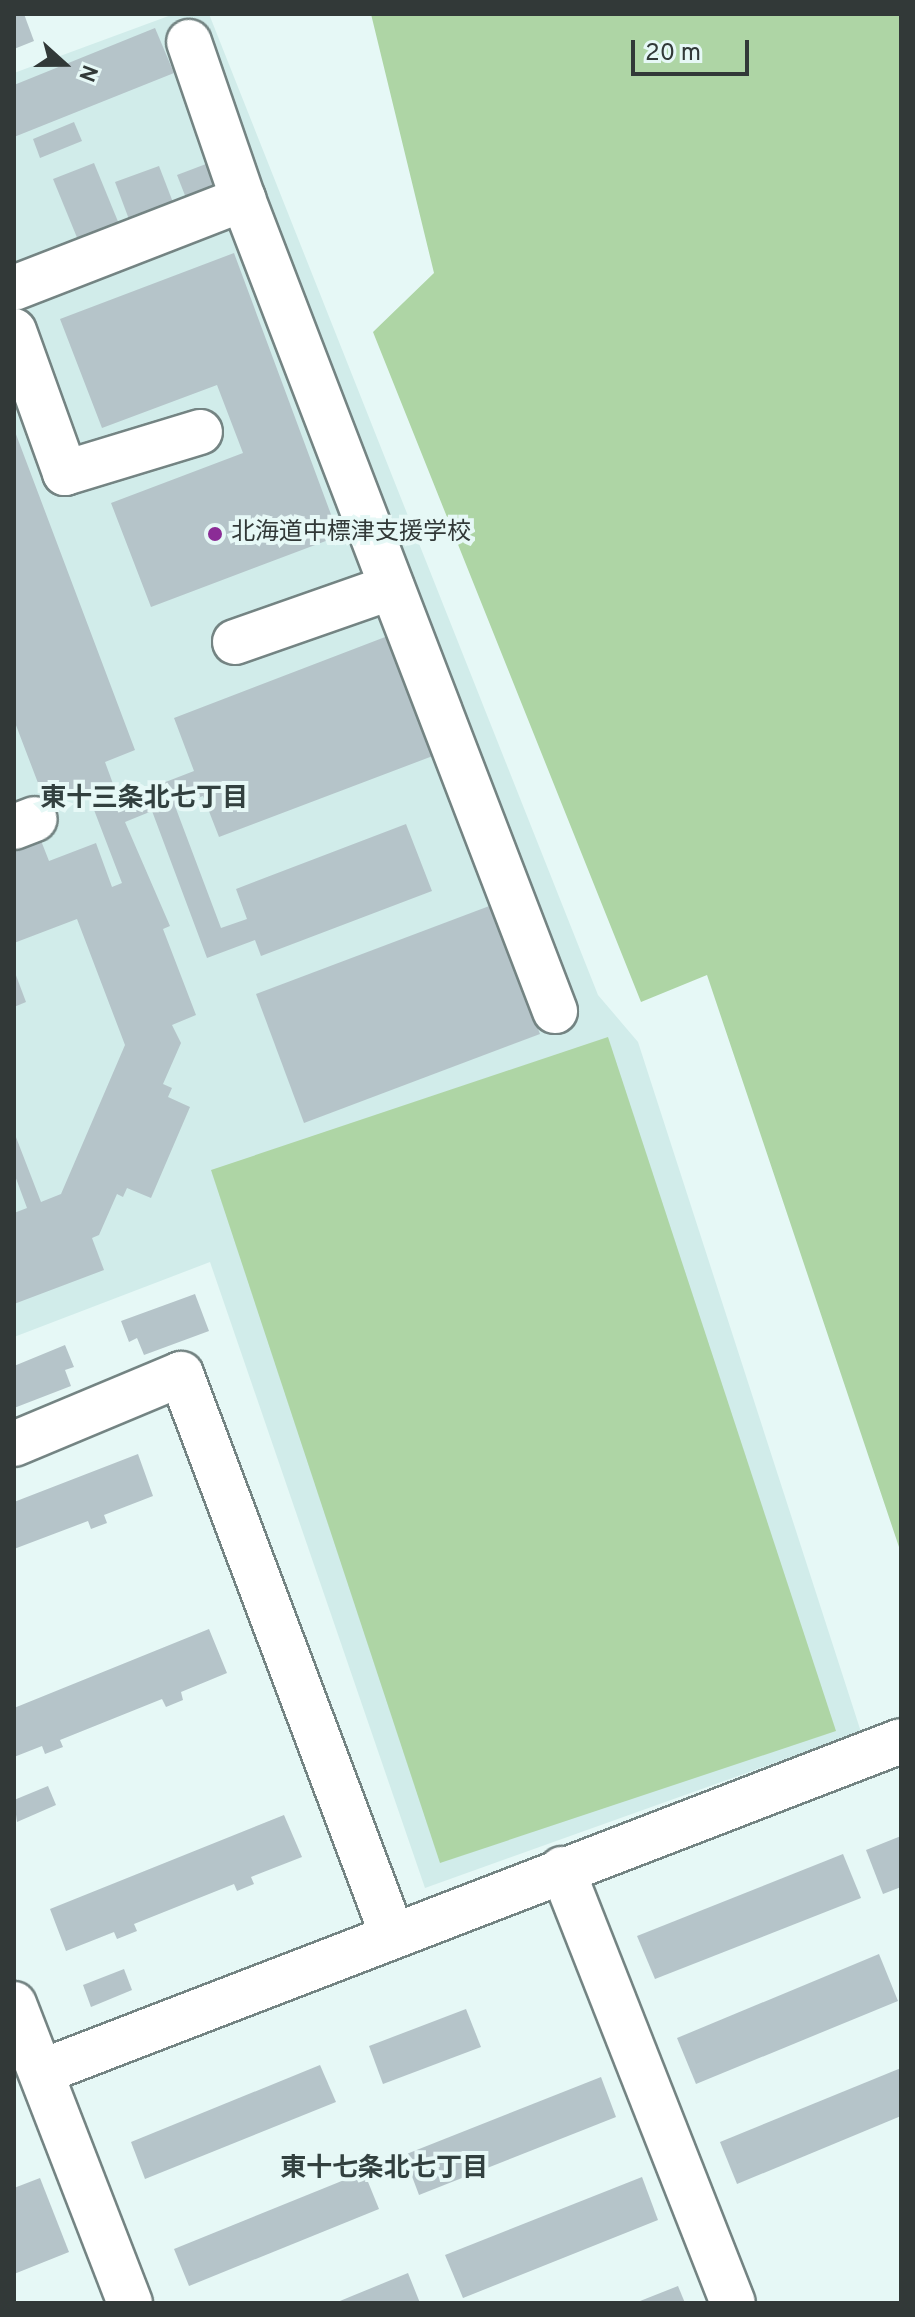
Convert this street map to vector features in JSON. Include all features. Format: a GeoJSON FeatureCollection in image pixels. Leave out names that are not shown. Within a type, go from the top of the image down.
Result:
{"type":"FeatureCollection","features":[{"type":"Feature","properties":{"kind":"street"},"geometry":{"type":"LineString","coordinates":[[189,42],[243,199],[555,1011]]}},
{"type":"Feature","properties":{"kind":"street"},"geometry":{"type":"LineString","coordinates":[[18,275],[243,199]]}},
{"type":"Feature","properties":{"kind":"street"},"geometry":{"type":"LineString","coordinates":[[14,331],[65,473],[200,432]]}},
{"type":"Feature","properties":{"kind":"street"},"geometry":{"type":"LineString","coordinates":[[235,642],[392,587]]}},
{"type":"Feature","properties":{"kind":"street"},"geometry":{"type":"LineString","coordinates":[[14,1444],[181,1374],[387,1921]]}},
{"type":"Feature","properties":{"kind":"street"},"geometry":{"type":"LineString","coordinates":[[29,2062],[562,1869],[901,1741]]}},
{"type":"Feature","properties":{"kind":"street"},"geometry":{"type":"LineString","coordinates":[[562,1869],[733,2303]]}},
{"type":"Feature","properties":{"kind":"street"},"geometry":{"type":"LineString","coordinates":[[14,2004],[29,2062],[130,2303]]}},
{"type":"Feature","properties":{"kind":"shaded area","name":"北海道中標津支援学校"},"geometry":{"type":"Polygon","coordinates":[[[174,14],[209,14],[598,995],[638,1042],[861,1732],[425,1888],[210,1262],[14,1337],[14,73],[174,14]]]}},
{"type":"Feature","properties":{"kind":"green space"},"geometry":{"type":"Polygon","coordinates":[[[371,14],[901,14],[901,1553],[707,975],[641,1002],[373,332],[434,273],[371,14]]]}},
{"type":"Feature","properties":{"kind":"green space"},"geometry":{"type":"Polygon","coordinates":[[[608,1037],[836,1731],[440,1863],[211,1170],[608,1037]]]}},
{"type":"Feature","properties":{"kind":"building"},"geometry":{"type":"Polygon","coordinates":[[[14,14],[24,14],[34,41],[14,49],[14,14]]]}},
{"type":"Feature","properties":{"kind":"building"},"geometry":{"type":"Polygon","coordinates":[[[155,28],[174,73],[14,137],[14,85],[155,28]]]}},
{"type":"Feature","properties":{"kind":"building"},"geometry":{"type":"Polygon","coordinates":[[[74,122],[82,141],[40,158],[33,139],[74,122]]]}},
{"type":"Feature","properties":{"kind":"building"},"geometry":{"type":"Polygon","coordinates":[[[94,163],[119,224],[78,240],[53,179],[94,163]]]}},
{"type":"Feature","properties":{"kind":"building"},"geometry":{"type":"Polygon","coordinates":[[[206,164],[215,187],[186,198],[177,175],[206,164]]]}},
{"type":"Feature","properties":{"kind":"building"},"geometry":{"type":"Polygon","coordinates":[[[159,166],[174,205],[130,222],[115,182],[159,166]]]}},
{"type":"Feature","properties":{"kind":"building"},"geometry":{"type":"Polygon","coordinates":[[[234,253],[339,536],[151,607],[111,503],[243,453],[217,385],[102,428],[60,319],[234,253]]]}},
{"type":"Feature","properties":{"kind":"building"},"geometry":{"type":"Polygon","coordinates":[[[14,429],[135,750],[105,762],[119,800],[194,771],[174,718],[393,634],[438,754],[219,837],[203,796],[175,806],[221,928],[247,919],[236,889],[406,824],[432,891],[261,956],[255,940],[207,958],[152,811],[125,822],[170,926],[163,929],[196,1015],[172,1025],[181,1043],[163,1084],[172,1088],[168,1097],[190,1107],[151,1198],[127,1188],[123,1197],[117,1194],[99,1235],[92,1238],[104,1270],[14,1304],[14,1213],[27,1208],[14,1173],[14,1132],[41,1202],[61,1194],[125,1045],[77,919],[14,943],[14,842],[38,833],[49,861],[96,843],[112,887],[122,883],[86,789],[46,804],[14,720],[14,429]]]}},
{"type":"Feature","properties":{"kind":"building"},"geometry":{"type":"Polygon","coordinates":[[[492,905],[540,1034],[304,1123],[256,994],[492,905]]]}},
{"type":"Feature","properties":{"kind":"building"},"geometry":{"type":"Polygon","coordinates":[[[14,970],[26,1002],[14,1007],[14,970]]]}},
{"type":"Feature","properties":{"kind":"building"},"geometry":{"type":"Polygon","coordinates":[[[195,1294],[209,1331],[144,1355],[137,1338],[129,1342],[121,1321],[195,1294]]]}},
{"type":"Feature","properties":{"kind":"building"},"geometry":{"type":"Polygon","coordinates":[[[65,1345],[74,1367],[65,1370],[71,1386],[14,1408],[14,1366],[65,1345]]]}},
{"type":"Feature","properties":{"kind":"building"},"geometry":{"type":"Polygon","coordinates":[[[138,1454],[153,1496],[104,1515],[107,1523],[91,1529],[88,1521],[14,1549],[14,1502],[138,1454]]]}},
{"type":"Feature","properties":{"kind":"building"},"geometry":{"type":"Polygon","coordinates":[[[209,1629],[227,1673],[181,1692],[183,1700],[166,1707],[162,1699],[60,1740],[63,1747],[45,1754],[42,1746],[14,1757],[14,1708],[209,1629]]]}},
{"type":"Feature","properties":{"kind":"building"},"geometry":{"type":"Polygon","coordinates":[[[48,1786],[56,1805],[17,1822],[14,1800],[48,1786]]]}},
{"type":"Feature","properties":{"kind":"building"},"geometry":{"type":"Polygon","coordinates":[[[284,1815],[302,1857],[251,1877],[254,1884],[237,1891],[234,1884],[134,1924],[137,1931],[117,1939],[114,1932],[66,1951],[50,1909],[284,1815]]]}},
{"type":"Feature","properties":{"kind":"building"},"geometry":{"type":"Polygon","coordinates":[[[901,1836],[901,1887],[883,1894],[866,1850],[901,1836]]]}},
{"type":"Feature","properties":{"kind":"building"},"geometry":{"type":"Polygon","coordinates":[[[843,1854],[861,1898],[655,1979],[637,1936],[843,1854]]]}},
{"type":"Feature","properties":{"kind":"building"},"geometry":{"type":"Polygon","coordinates":[[[879,1954],[898,2001],[696,2084],[677,2038],[879,1954]]]}},
{"type":"Feature","properties":{"kind":"building"},"geometry":{"type":"Polygon","coordinates":[[[124,1969],[132,1990],[91,2007],[83,1985],[124,1969]]]}},
{"type":"Feature","properties":{"kind":"building"},"geometry":{"type":"Polygon","coordinates":[[[466,2009],[481,2047],[383,2084],[369,2046],[466,2009]]]}},
{"type":"Feature","properties":{"kind":"building"},"geometry":{"type":"Polygon","coordinates":[[[320,2065],[336,2102],[145,2179],[131,2142],[320,2065]]]}},
{"type":"Feature","properties":{"kind":"building"},"geometry":{"type":"Polygon","coordinates":[[[901,2068],[901,2116],[737,2184],[720,2142],[901,2068]]]}},
{"type":"Feature","properties":{"kind":"building"},"geometry":{"type":"Polygon","coordinates":[[[601,2077],[616,2117],[419,2195],[404,2155],[601,2077]]]}},
{"type":"Feature","properties":{"kind":"building"},"geometry":{"type":"Polygon","coordinates":[[[364,2172],[379,2209],[189,2286],[174,2249],[364,2172]]]}},
{"type":"Feature","properties":{"kind":"building"},"geometry":{"type":"Polygon","coordinates":[[[642,2177],[658,2220],[463,2298],[445,2255],[642,2177]]]}},
{"type":"Feature","properties":{"kind":"building"},"geometry":{"type":"Polygon","coordinates":[[[40,2178],[69,2252],[14,2274],[14,2188],[40,2178]]]}},
{"type":"Feature","properties":{"kind":"building"},"geometry":{"type":"Polygon","coordinates":[[[408,2273],[420,2303],[335,2303],[408,2273]]]}},
{"type":"Feature","properties":{"kind":"building"},"geometry":{"type":"Polygon","coordinates":[[[678,2286],[685,2303],[635,2303],[678,2286]]]}},
{"type":"Feature","properties":{"kind":"place","name":"北海道中標津支援学校"},"geometry":{"type":"Point","coordinates":[215,534]}},
{"type":"Feature","properties":{"kind":"district","name":"東十三条北七丁目"},"geometry":{"type":"Point","coordinates":[144,800]}},
{"type":"Feature","properties":{"kind":"district","name":"東十七条北七丁目"},"geometry":{"type":"Point","coordinates":[384,2170]}}]}
